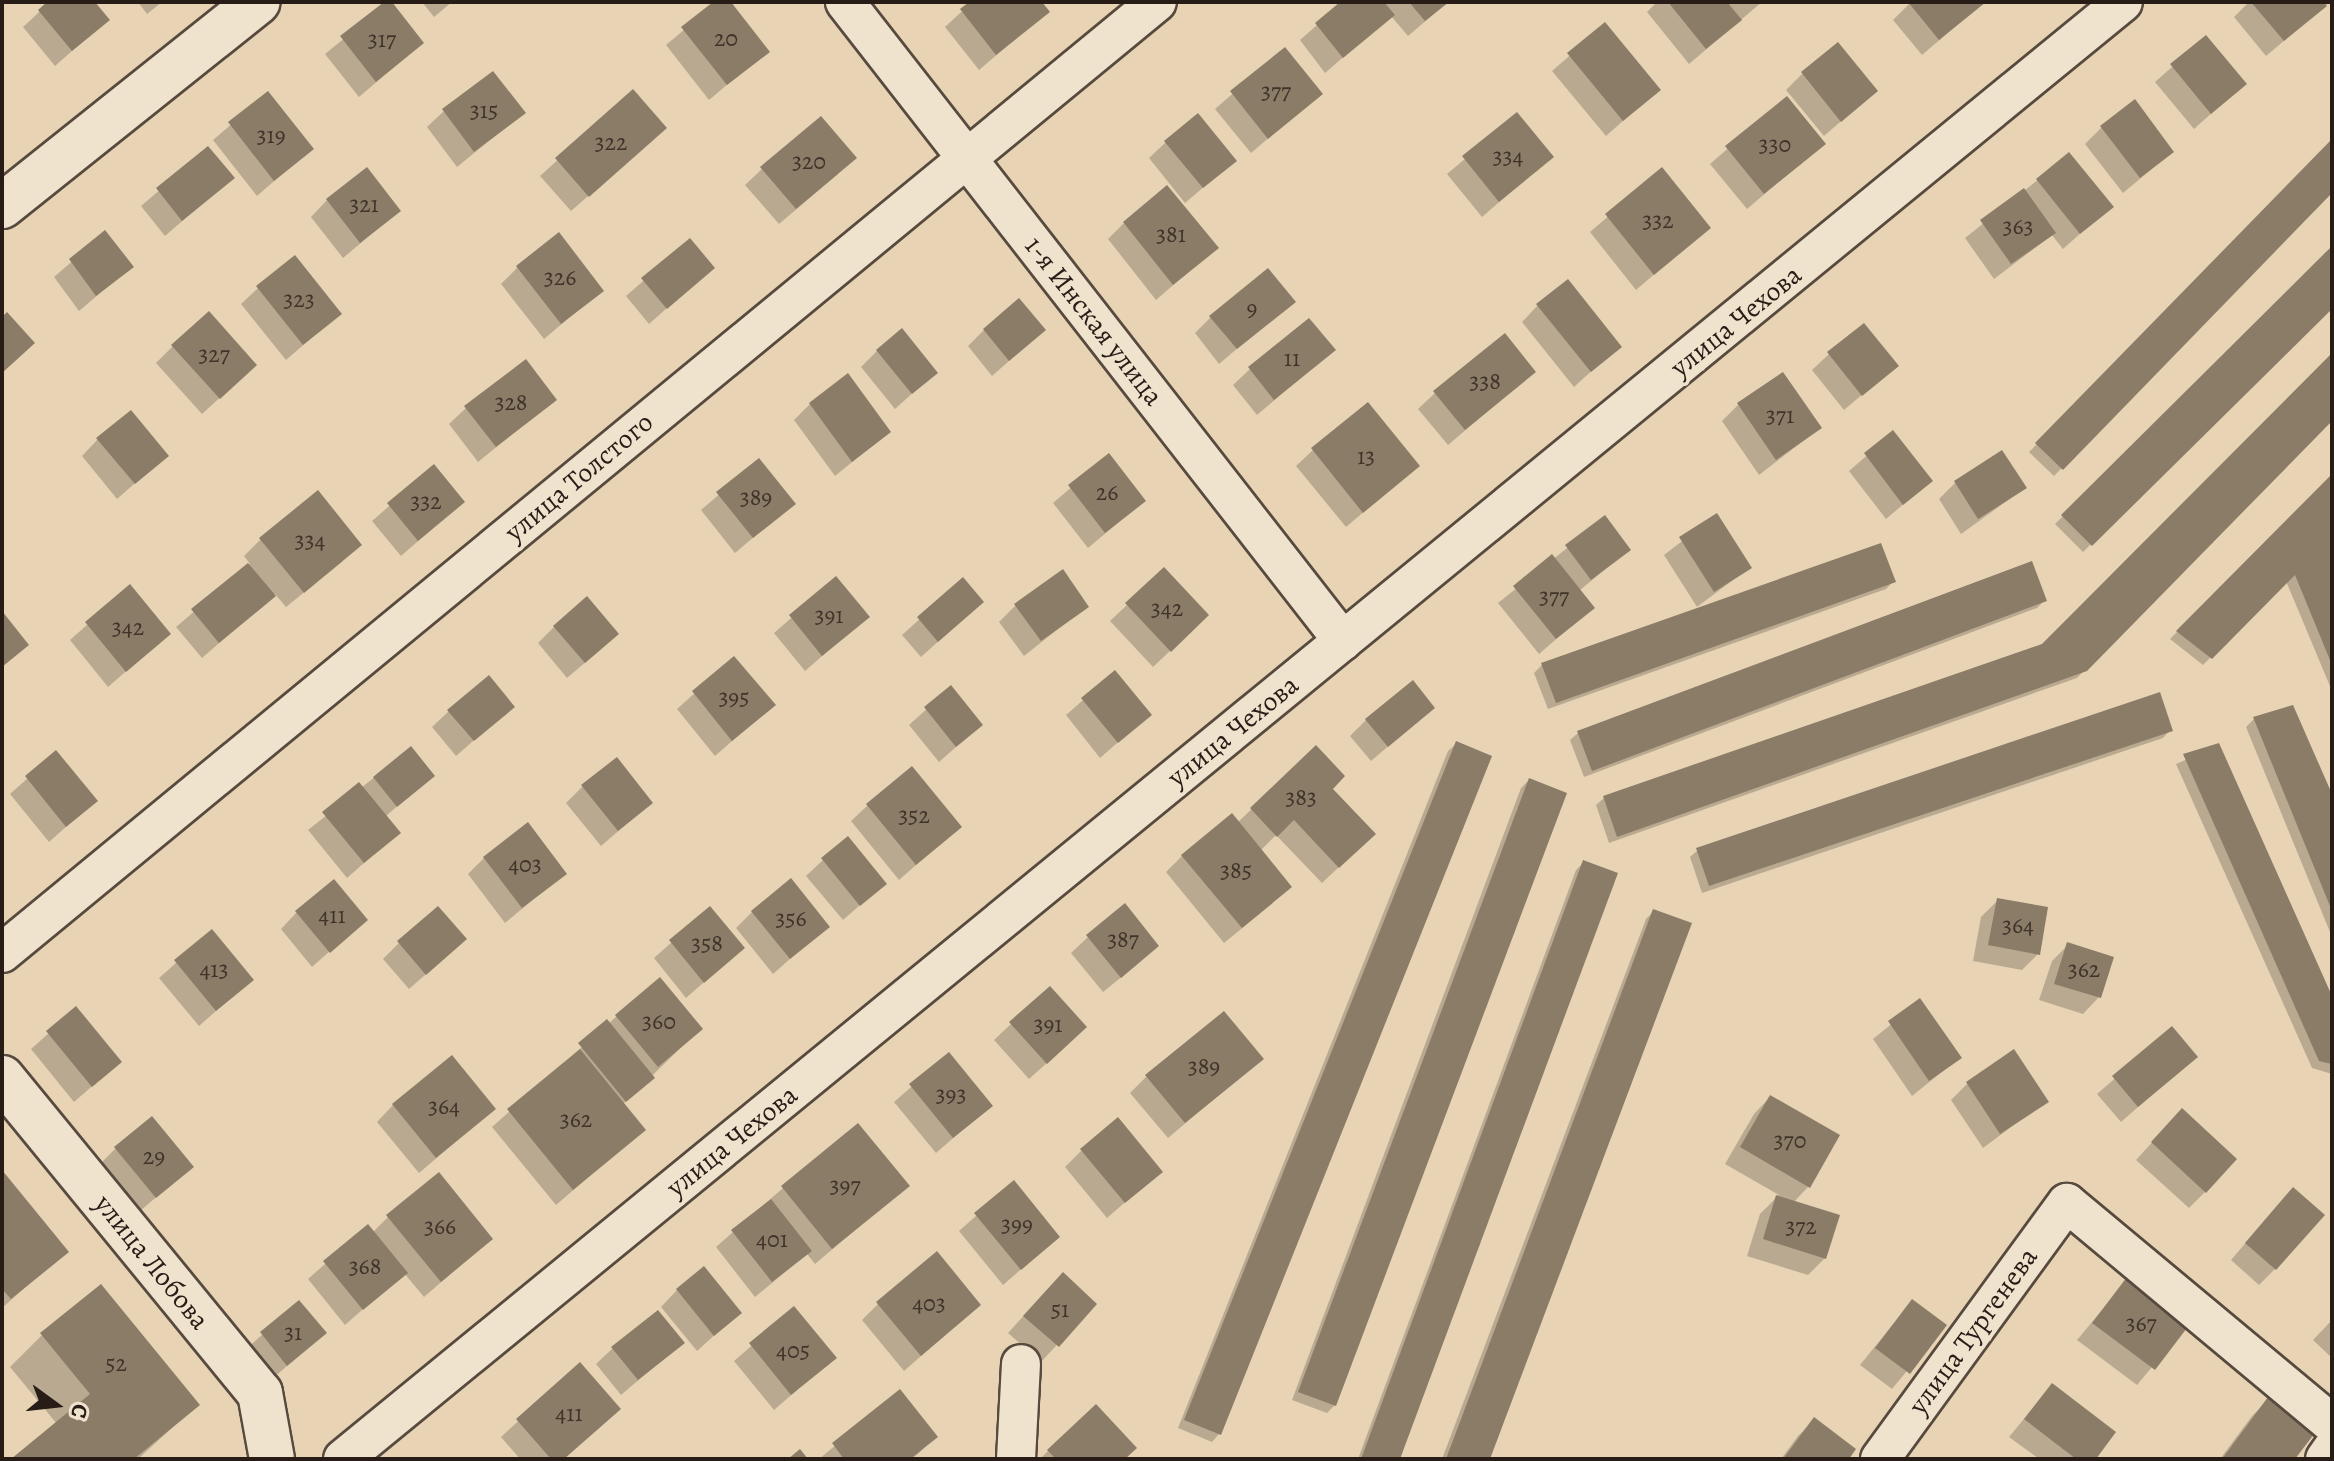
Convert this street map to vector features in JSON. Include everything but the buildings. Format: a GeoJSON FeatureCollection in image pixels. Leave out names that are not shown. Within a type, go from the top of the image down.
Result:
{"type":"FeatureCollection","features":[{"type":"Feature","properties":{"kind":"street"},"geometry":{"type":"LineString","coordinates":[[2,206],[258,2]]}},
{"type":"Feature","properties":{"kind":"street","name":"1-я Инская улица"},"geometry":{"type":"LineString","coordinates":[[845,2],[1343,641]]}},
{"type":"Feature","properties":{"kind":"street","name":"улица Толстого"},"geometry":{"type":"LineString","coordinates":[[2,953],[1157,2]]}},
{"type":"Feature","properties":{"kind":"street","name":"улица Чехова"},"geometry":{"type":"LineString","coordinates":[[343,1459],[2123,2]]}},
{"type":"Feature","properties":{"kind":"street","name":"улица Лобова"},"geometry":{"type":"LineString","coordinates":[[2,1078],[260,1393],[272,1459]]}},
{"type":"Feature","properties":{"kind":"street","name":"улица Тургенева"},"geometry":{"type":"LineString","coordinates":[[1880,1459],[2067,1203],[2332,1424]]}},
{"type":"Feature","properties":{"kind":"street"},"geometry":{"type":"LineString","coordinates":[[1016,1459],[1021,1364]]}},
{"type":"Feature","properties":{"kind":"street"},"geometry":{"type":"LineString","coordinates":[[2325,1459],[2332,1449]]}}]}
